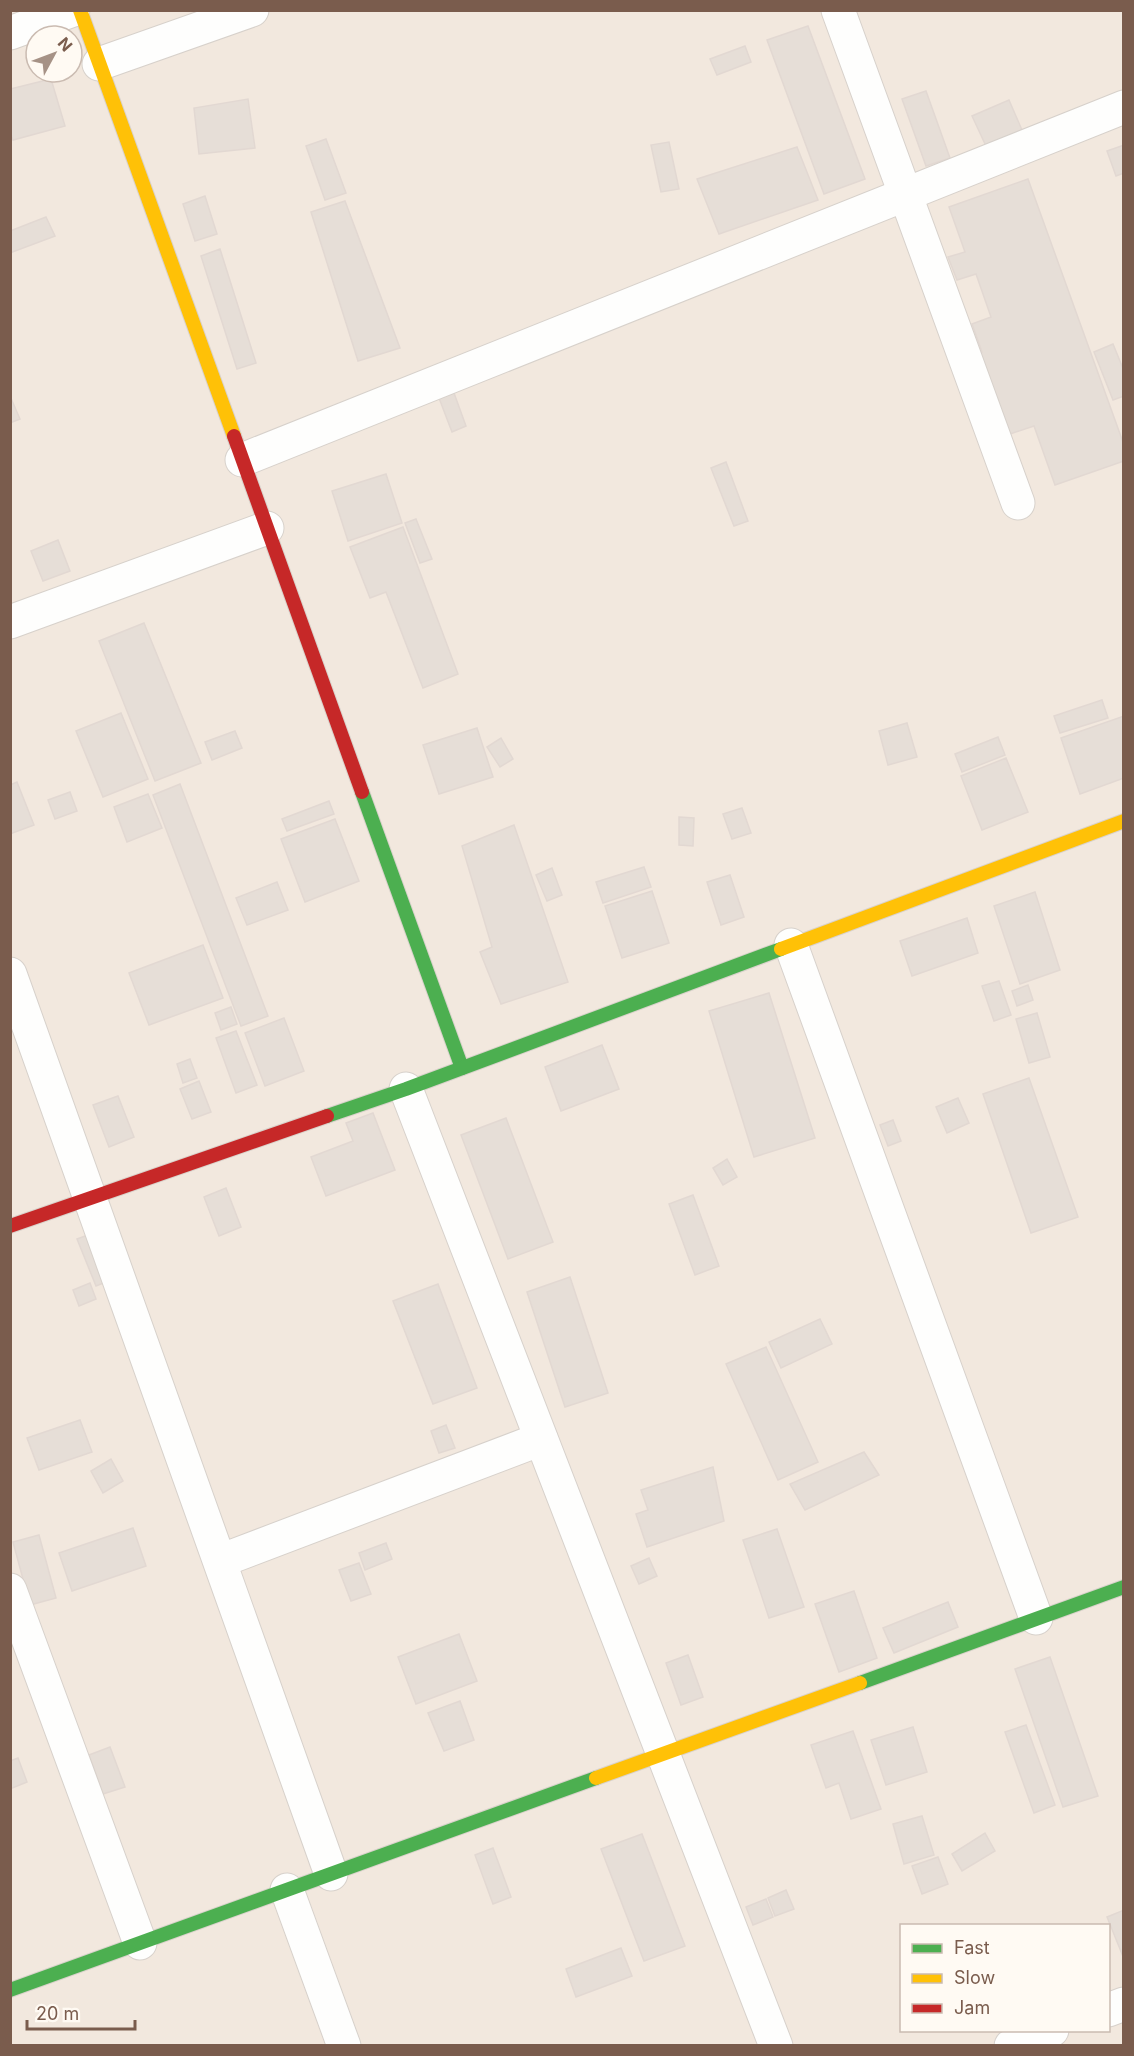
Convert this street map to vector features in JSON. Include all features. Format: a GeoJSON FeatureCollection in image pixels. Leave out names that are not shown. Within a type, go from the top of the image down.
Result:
{"type":"FeatureCollection","features":[{"type":"Feature","properties":{"kind":"street"},"geometry":{"type":"LineString","coordinates":[[10,33],[73,10]]}},
{"type":"Feature","properties":{"kind":"street"},"geometry":{"type":"LineString","coordinates":[[80,10],[462,1068]]}},
{"type":"Feature","properties":{"kind":"street"},"geometry":{"type":"LineString","coordinates":[[99,64],[252,10]]}},
{"type":"Feature","properties":{"kind":"street"},"geometry":{"type":"LineString","coordinates":[[838,10],[1018,503]]}},
{"type":"Feature","properties":{"kind":"street"},"geometry":{"type":"LineString","coordinates":[[242,460],[1124,107]]}},
{"type":"Feature","properties":{"kind":"street"},"geometry":{"type":"LineString","coordinates":[[10,622],[267,528]]}},
{"type":"Feature","properties":{"kind":"street"},"geometry":{"type":"LineString","coordinates":[[10,1226],[406,1089],[1124,821]]}},
{"type":"Feature","properties":{"kind":"street"},"geometry":{"type":"LineString","coordinates":[[791,945],[1036,1618]]}},
{"type":"Feature","properties":{"kind":"street"},"geometry":{"type":"LineString","coordinates":[[10,974],[331,1874]]}},
{"type":"Feature","properties":{"kind":"street"},"geometry":{"type":"LineString","coordinates":[[406,1089],[776,2046]]}},
{"type":"Feature","properties":{"kind":"street"},"geometry":{"type":"LineString","coordinates":[[220,1561],[541,1439]]}},
{"type":"Feature","properties":{"kind":"street"},"geometry":{"type":"LineString","coordinates":[[10,1990],[1124,1587]]}},
{"type":"Feature","properties":{"kind":"street"},"geometry":{"type":"LineString","coordinates":[[10,1590],[140,1943]]}},
{"type":"Feature","properties":{"kind":"street"},"geometry":{"type":"LineString","coordinates":[[287,1890],[344,2046]]}},
{"type":"Feature","properties":{"kind":"street"},"geometry":{"type":"LineString","coordinates":[[1011,2046],[1049,2032]]}},
{"type":"Feature","properties":{"kind":"shaded area"},"geometry":{"type":"Polygon","coordinates":[[[11,11],[1123,11],[1123,2045],[11,2045],[11,11]]]}},
{"type":"Feature","properties":{"kind":"building"},"geometry":{"type":"Polygon","coordinates":[[[808,26],[865,179],[824,194],[767,40],[808,26]]]}},
{"type":"Feature","properties":{"kind":"building"},"geometry":{"type":"Polygon","coordinates":[[[745,46],[751,62],[717,75],[710,59],[745,46]]]}},
{"type":"Feature","properties":{"kind":"building"},"geometry":{"type":"Polygon","coordinates":[[[30,84],[52,84],[65,126],[13,140],[10,133],[10,89],[30,84]]]}},
{"type":"Feature","properties":{"kind":"building"},"geometry":{"type":"Polygon","coordinates":[[[926,91],[950,158],[926,166],[902,99],[926,91]]]}},
{"type":"Feature","properties":{"kind":"building"},"geometry":{"type":"Polygon","coordinates":[[[248,99],[255,148],[199,154],[194,108],[248,99]]]}},
{"type":"Feature","properties":{"kind":"building"},"geometry":{"type":"Polygon","coordinates":[[[1009,100],[1022,130],[986,146],[972,116],[1009,100]]]}},
{"type":"Feature","properties":{"kind":"building"},"geometry":{"type":"Polygon","coordinates":[[[326,139],[346,193],[325,200],[306,146],[326,139]]]}},
{"type":"Feature","properties":{"kind":"building"},"geometry":{"type":"Polygon","coordinates":[[[669,142],[679,189],[661,192],[651,145],[669,142]]]}},
{"type":"Feature","properties":{"kind":"building"},"geometry":{"type":"Polygon","coordinates":[[[1124,145],[1124,173],[1116,176],[1107,151],[1124,145]]]}},
{"type":"Feature","properties":{"kind":"building"},"geometry":{"type":"Polygon","coordinates":[[[797,147],[818,200],[719,234],[697,179],[797,147]]]}},
{"type":"Feature","properties":{"kind":"building"},"geometry":{"type":"Polygon","coordinates":[[[1028,179],[1124,445],[1124,461],[1055,485],[1034,426],[1010,434],[965,358],[982,352],[972,324],[991,317],[976,274],[957,280],[948,257],[965,252],[949,207],[1028,179]]]}},
{"type":"Feature","properties":{"kind":"building"},"geometry":{"type":"Polygon","coordinates":[[[205,196],[217,234],[195,241],[183,204],[205,196]]]}},
{"type":"Feature","properties":{"kind":"building"},"geometry":{"type":"Polygon","coordinates":[[[345,201],[400,348],[358,361],[311,212],[345,201]]]}},
{"type":"Feature","properties":{"kind":"building"},"geometry":{"type":"Polygon","coordinates":[[[46,217],[55,236],[10,253],[10,231],[46,217]]]}},
{"type":"Feature","properties":{"kind":"building"},"geometry":{"type":"Polygon","coordinates":[[[220,249],[256,363],[237,369],[201,256],[220,249]]]}},
{"type":"Feature","properties":{"kind":"building"},"geometry":{"type":"Polygon","coordinates":[[[1113,344],[1124,371],[1124,396],[1113,400],[1094,352],[1113,344]]]}},
{"type":"Feature","properties":{"kind":"building"},"geometry":{"type":"Polygon","coordinates":[[[454,393],[466,426],[452,432],[439,398],[454,393]]]}},
{"type":"Feature","properties":{"kind":"building"},"geometry":{"type":"Polygon","coordinates":[[[10,396],[20,419],[10,423],[10,396]]]}},
{"type":"Feature","properties":{"kind":"building"},"geometry":{"type":"Polygon","coordinates":[[[726,462],[748,521],[734,526],[711,468],[726,462]]]}},
{"type":"Feature","properties":{"kind":"building"},"geometry":{"type":"Polygon","coordinates":[[[386,474],[402,523],[348,541],[332,491],[386,474]]]}},
{"type":"Feature","properties":{"kind":"building"},"geometry":{"type":"Polygon","coordinates":[[[416,519],[432,559],[420,563],[405,523],[416,519]]]}},
{"type":"Feature","properties":{"kind":"building"},"geometry":{"type":"Polygon","coordinates":[[[403,527],[458,674],[423,688],[386,592],[370,598],[350,547],[403,527]]]}},
{"type":"Feature","properties":{"kind":"building"},"geometry":{"type":"Polygon","coordinates":[[[58,540],[70,571],[43,581],[31,551],[58,540]]]}},
{"type":"Feature","properties":{"kind":"building"},"geometry":{"type":"Polygon","coordinates":[[[144,623],[201,763],[155,781],[99,641],[144,623]]]}},
{"type":"Feature","properties":{"kind":"building"},"geometry":{"type":"Polygon","coordinates":[[[1102,700],[1108,718],[1060,733],[1054,716],[1102,700]]]}},
{"type":"Feature","properties":{"kind":"building"},"geometry":{"type":"Polygon","coordinates":[[[121,713],[148,779],[103,797],[76,731],[121,713]]]}},
{"type":"Feature","properties":{"kind":"building"},"geometry":{"type":"Polygon","coordinates":[[[1124,716],[1124,778],[1080,794],[1061,738],[1124,716]]]}},
{"type":"Feature","properties":{"kind":"building"},"geometry":{"type":"Polygon","coordinates":[[[907,723],[917,757],[888,765],[879,731],[907,723]]]}},
{"type":"Feature","properties":{"kind":"building"},"geometry":{"type":"Polygon","coordinates":[[[477,728],[493,777],[439,794],[423,745],[477,728]]]}},
{"type":"Feature","properties":{"kind":"building"},"geometry":{"type":"Polygon","coordinates":[[[235,731],[242,748],[212,760],[205,742],[235,731]]]}},
{"type":"Feature","properties":{"kind":"building"},"geometry":{"type":"Polygon","coordinates":[[[998,737],[1005,755],[962,772],[955,754],[998,737]]]}},
{"type":"Feature","properties":{"kind":"building"},"geometry":{"type":"Polygon","coordinates":[[[501,738],[513,759],[500,767],[487,747],[501,738]]]}},
{"type":"Feature","properties":{"kind":"building"},"geometry":{"type":"Polygon","coordinates":[[[1006,758],[1028,812],[982,830],[961,776],[1006,758]]]}},
{"type":"Feature","properties":{"kind":"building"},"geometry":{"type":"Polygon","coordinates":[[[17,782],[34,825],[10,834],[10,785],[17,782]]]}},
{"type":"Feature","properties":{"kind":"building"},"geometry":{"type":"Polygon","coordinates":[[[180,784],[268,1016],[241,1026],[153,795],[180,784]]]}},
{"type":"Feature","properties":{"kind":"building"},"geometry":{"type":"Polygon","coordinates":[[[70,792],[77,811],[55,819],[48,800],[70,792]]]}},
{"type":"Feature","properties":{"kind":"building"},"geometry":{"type":"Polygon","coordinates":[[[148,794],[162,828],[127,842],[114,807],[148,794]]]}},
{"type":"Feature","properties":{"kind":"building"},"geometry":{"type":"Polygon","coordinates":[[[329,801],[334,814],[287,831],[282,819],[329,801]]]}},
{"type":"Feature","properties":{"kind":"building"},"geometry":{"type":"Polygon","coordinates":[[[742,808],[751,833],[732,839],[723,814],[742,808]]]}},
{"type":"Feature","properties":{"kind":"building"},"geometry":{"type":"Polygon","coordinates":[[[679,817],[694,818],[693,846],[679,845],[679,817]]]}},
{"type":"Feature","properties":{"kind":"building"},"geometry":{"type":"Polygon","coordinates":[[[335,819],[359,881],[305,902],[281,839],[335,819]]]}},
{"type":"Feature","properties":{"kind":"building"},"geometry":{"type":"Polygon","coordinates":[[[514,825],[568,982],[501,1004],[480,952],[492,947],[462,846],[514,825]]]}},
{"type":"Feature","properties":{"kind":"building"},"geometry":{"type":"Polygon","coordinates":[[[644,867],[651,887],[603,903],[596,882],[644,867]]]}},
{"type":"Feature","properties":{"kind":"building"},"geometry":{"type":"Polygon","coordinates":[[[552,868],[562,895],[547,901],[536,875],[552,868]]]}},
{"type":"Feature","properties":{"kind":"building"},"geometry":{"type":"Polygon","coordinates":[[[730,875],[744,917],[721,925],[707,882],[730,875]]]}},
{"type":"Feature","properties":{"kind":"building"},"geometry":{"type":"Polygon","coordinates":[[[277,882],[288,910],[247,925],[236,898],[277,882]]]}},
{"type":"Feature","properties":{"kind":"building"},"geometry":{"type":"Polygon","coordinates":[[[652,891],[669,943],[622,958],[605,906],[652,891]]]}},
{"type":"Feature","properties":{"kind":"building"},"geometry":{"type":"Polygon","coordinates":[[[1035,892],[1060,970],[1020,984],[994,906],[1035,892]]]}},
{"type":"Feature","properties":{"kind":"building"},"geometry":{"type":"Polygon","coordinates":[[[967,918],[978,953],[912,976],[900,941],[967,918]]]}},
{"type":"Feature","properties":{"kind":"building"},"geometry":{"type":"Polygon","coordinates":[[[203,945],[223,998],[149,1025],[129,973],[203,945]]]}},
{"type":"Feature","properties":{"kind":"building"},"geometry":{"type":"Polygon","coordinates":[[[999,981],[1011,1015],[994,1021],[982,986],[999,981]]]}},
{"type":"Feature","properties":{"kind":"building"},"geometry":{"type":"Polygon","coordinates":[[[1028,985],[1033,1000],[1017,1006],[1012,991],[1028,985]]]}},
{"type":"Feature","properties":{"kind":"building"},"geometry":{"type":"Polygon","coordinates":[[[769,993],[815,1138],[754,1157],[709,1011],[769,993]]]}},
{"type":"Feature","properties":{"kind":"building"},"geometry":{"type":"Polygon","coordinates":[[[231,1007],[237,1024],[221,1030],[215,1013],[231,1007]]]}},
{"type":"Feature","properties":{"kind":"building"},"geometry":{"type":"Polygon","coordinates":[[[1037,1013],[1050,1057],[1029,1063],[1016,1019],[1037,1013]]]}},
{"type":"Feature","properties":{"kind":"building"},"geometry":{"type":"Polygon","coordinates":[[[284,1018],[304,1071],[265,1086],[245,1033],[284,1018]]]}},
{"type":"Feature","properties":{"kind":"building"},"geometry":{"type":"Polygon","coordinates":[[[236,1031],[257,1085],[236,1093],[216,1038],[236,1031]]]}},
{"type":"Feature","properties":{"kind":"building"},"geometry":{"type":"Polygon","coordinates":[[[602,1045],[619,1089],[561,1111],[545,1067],[602,1045]]]}},
{"type":"Feature","properties":{"kind":"building"},"geometry":{"type":"Polygon","coordinates":[[[190,1059],[197,1078],[183,1083],[177,1064],[190,1059]]]}},
{"type":"Feature","properties":{"kind":"building"},"geometry":{"type":"Polygon","coordinates":[[[1029,1078],[1078,1217],[1031,1233],[983,1094],[1029,1078]]]}},
{"type":"Feature","properties":{"kind":"building"},"geometry":{"type":"Polygon","coordinates":[[[199,1081],[211,1112],[192,1119],[180,1089],[199,1081]]]}},
{"type":"Feature","properties":{"kind":"building"},"geometry":{"type":"Polygon","coordinates":[[[118,1096],[134,1137],[109,1147],[93,1105],[118,1096]]]}},
{"type":"Feature","properties":{"kind":"building"},"geometry":{"type":"Polygon","coordinates":[[[958,1098],[969,1123],[947,1133],[936,1107],[958,1098]]]}},
{"type":"Feature","properties":{"kind":"building"},"geometry":{"type":"Polygon","coordinates":[[[373,1113],[395,1170],[326,1196],[311,1157],[353,1141],[346,1123],[373,1113]]]}},
{"type":"Feature","properties":{"kind":"building"},"geometry":{"type":"Polygon","coordinates":[[[506,1118],[553,1242],[508,1259],[461,1135],[506,1118]]]}},
{"type":"Feature","properties":{"kind":"building"},"geometry":{"type":"Polygon","coordinates":[[[893,1120],[901,1141],[888,1146],[880,1125],[893,1120]]]}},
{"type":"Feature","properties":{"kind":"building"},"geometry":{"type":"Polygon","coordinates":[[[727,1159],[737,1177],[723,1185],[713,1168],[727,1159]]]}},
{"type":"Feature","properties":{"kind":"building"},"geometry":{"type":"Polygon","coordinates":[[[226,1188],[241,1227],[219,1236],[204,1197],[226,1188]]]}},
{"type":"Feature","properties":{"kind":"building"},"geometry":{"type":"Polygon","coordinates":[[[693,1195],[719,1266],[695,1275],[669,1204],[693,1195]]]}},
{"type":"Feature","properties":{"kind":"building"},"geometry":{"type":"Polygon","coordinates":[[[99,1231],[116,1278],[96,1286],[77,1239],[99,1231]]]}},
{"type":"Feature","properties":{"kind":"building"},"geometry":{"type":"Polygon","coordinates":[[[570,1277],[608,1393],[565,1407],[527,1292],[570,1277]]]}},
{"type":"Feature","properties":{"kind":"building"},"geometry":{"type":"Polygon","coordinates":[[[90,1283],[96,1299],[79,1306],[73,1290],[90,1283]]]}},
{"type":"Feature","properties":{"kind":"building"},"geometry":{"type":"Polygon","coordinates":[[[438,1284],[477,1388],[433,1404],[393,1301],[438,1284]]]}},
{"type":"Feature","properties":{"kind":"building"},"geometry":{"type":"Polygon","coordinates":[[[820,1319],[832,1344],[781,1368],[769,1342],[820,1319]]]}},
{"type":"Feature","properties":{"kind":"building"},"geometry":{"type":"Polygon","coordinates":[[[766,1347],[818,1462],[778,1480],[726,1364],[766,1347]]]}},
{"type":"Feature","properties":{"kind":"building"},"geometry":{"type":"Polygon","coordinates":[[[80,1420],[92,1452],[39,1470],[27,1438],[80,1420]]]}},
{"type":"Feature","properties":{"kind":"building"},"geometry":{"type":"Polygon","coordinates":[[[446,1425],[455,1448],[439,1453],[431,1431],[446,1425]]]}},
{"type":"Feature","properties":{"kind":"building"},"geometry":{"type":"Polygon","coordinates":[[[864,1452],[879,1475],[805,1510],[790,1484],[864,1452]]]}},
{"type":"Feature","properties":{"kind":"building"},"geometry":{"type":"Polygon","coordinates":[[[111,1459],[123,1481],[103,1493],[91,1471],[111,1459]]]}},
{"type":"Feature","properties":{"kind":"building"},"geometry":{"type":"Polygon","coordinates":[[[713,1467],[724,1521],[647,1547],[636,1514],[648,1510],[641,1490],[713,1467]]]}},
{"type":"Feature","properties":{"kind":"building"},"geometry":{"type":"Polygon","coordinates":[[[133,1528],[146,1566],[72,1591],[59,1553],[133,1528]]]}},
{"type":"Feature","properties":{"kind":"building"},"geometry":{"type":"Polygon","coordinates":[[[777,1529],[804,1607],[769,1618],[743,1540],[777,1529]]]}},
{"type":"Feature","properties":{"kind":"building"},"geometry":{"type":"Polygon","coordinates":[[[39,1535],[56,1598],[30,1605],[13,1542],[39,1535]]]}},
{"type":"Feature","properties":{"kind":"building"},"geometry":{"type":"Polygon","coordinates":[[[386,1543],[392,1559],[365,1570],[359,1553],[386,1543]]]}},
{"type":"Feature","properties":{"kind":"building"},"geometry":{"type":"Polygon","coordinates":[[[649,1558],[657,1576],[639,1584],[631,1566],[649,1558]]]}},
{"type":"Feature","properties":{"kind":"building"},"geometry":{"type":"Polygon","coordinates":[[[359,1563],[371,1594],[351,1601],[339,1570],[359,1563]]]}},
{"type":"Feature","properties":{"kind":"building"},"geometry":{"type":"Polygon","coordinates":[[[854,1591],[877,1658],[839,1672],[815,1604],[854,1591]]]}},
{"type":"Feature","properties":{"kind":"building"},"geometry":{"type":"Polygon","coordinates":[[[948,1602],[958,1627],[894,1653],[883,1628],[948,1602]]]}},
{"type":"Feature","properties":{"kind":"building"},"geometry":{"type":"Polygon","coordinates":[[[459,1634],[477,1681],[416,1704],[398,1657],[459,1634]]]}},
{"type":"Feature","properties":{"kind":"building"},"geometry":{"type":"Polygon","coordinates":[[[688,1655],[703,1697],[681,1705],[666,1663],[688,1655]]]}},
{"type":"Feature","properties":{"kind":"building"},"geometry":{"type":"Polygon","coordinates":[[[1050,1657],[1098,1796],[1063,1807],[1015,1669],[1050,1657]]]}},
{"type":"Feature","properties":{"kind":"building"},"geometry":{"type":"Polygon","coordinates":[[[460,1701],[474,1740],[444,1751],[428,1713],[460,1701]]]}},
{"type":"Feature","properties":{"kind":"building"},"geometry":{"type":"Polygon","coordinates":[[[1026,1725],[1055,1805],[1034,1813],[1005,1732],[1026,1725]]]}},
{"type":"Feature","properties":{"kind":"building"},"geometry":{"type":"Polygon","coordinates":[[[913,1727],[927,1772],[886,1785],[871,1740],[913,1727]]]}},
{"type":"Feature","properties":{"kind":"building"},"geometry":{"type":"Polygon","coordinates":[[[853,1731],[881,1809],[851,1819],[839,1783],[826,1788],[811,1745],[853,1731]]]}},
{"type":"Feature","properties":{"kind":"building"},"geometry":{"type":"Polygon","coordinates":[[[110,1747],[125,1787],[103,1794],[89,1755],[110,1747]]]}},
{"type":"Feature","properties":{"kind":"building"},"geometry":{"type":"Polygon","coordinates":[[[18,1758],[27,1782],[10,1789],[10,1761],[18,1758]]]}},
{"type":"Feature","properties":{"kind":"building"},"geometry":{"type":"Polygon","coordinates":[[[922,1816],[934,1855],[904,1864],[893,1824],[922,1816]]]}},
{"type":"Feature","properties":{"kind":"building"},"geometry":{"type":"Polygon","coordinates":[[[985,1833],[995,1851],[962,1871],[952,1854],[985,1833]]]}},
{"type":"Feature","properties":{"kind":"building"},"geometry":{"type":"Polygon","coordinates":[[[642,1834],[685,1946],[644,1961],[601,1849],[642,1834]]]}},
{"type":"Feature","properties":{"kind":"building"},"geometry":{"type":"Polygon","coordinates":[[[493,1848],[511,1897],[493,1904],[475,1855],[493,1848]]]}},
{"type":"Feature","properties":{"kind":"building"},"geometry":{"type":"Polygon","coordinates":[[[938,1857],[948,1884],[922,1894],[912,1866],[938,1857]]]}},
{"type":"Feature","properties":{"kind":"building"},"geometry":{"type":"Polygon","coordinates":[[[786,1890],[794,1909],[775,1916],[768,1898],[786,1890]]]}},
{"type":"Feature","properties":{"kind":"building"},"geometry":{"type":"Polygon","coordinates":[[[766,1899],[773,1917],[753,1925],[746,1907],[766,1899]]]}},
{"type":"Feature","properties":{"kind":"building"},"geometry":{"type":"Polygon","coordinates":[[[1124,1910],[1124,1959],[1110,1924],[1107,1917],[1124,1910]]]}},
{"type":"Feature","properties":{"kind":"building"},"geometry":{"type":"Polygon","coordinates":[[[621,1948],[632,1976],[576,1997],[566,1969],[621,1948]]]}},
{"type":"Feature","properties":{"kind":"traffic: fast"},"geometry":{"type":"LineString","coordinates":[[362,792],[462,1068]]}},
{"type":"Feature","properties":{"kind":"traffic: fast"},"geometry":{"type":"LineString","coordinates":[[327,1116],[406,1089],[781,949]]}},
{"type":"Feature","properties":{"kind":"traffic: fast"},"geometry":{"type":"LineString","coordinates":[[860,1683],[1124,1587]]}},
{"type":"Feature","properties":{"kind":"traffic: fast"},"geometry":{"type":"LineString","coordinates":[[10,1990],[596,1778]]}},
{"type":"Feature","properties":{"kind":"traffic: slow"},"geometry":{"type":"LineString","coordinates":[[80,10],[234,436]]}},
{"type":"Feature","properties":{"kind":"traffic: slow"},"geometry":{"type":"LineString","coordinates":[[781,949],[1124,821]]}},
{"type":"Feature","properties":{"kind":"traffic: slow"},"geometry":{"type":"LineString","coordinates":[[596,1778],[860,1683]]}},
{"type":"Feature","properties":{"kind":"traffic: jam"},"geometry":{"type":"LineString","coordinates":[[234,436],[362,792]]}},
{"type":"Feature","properties":{"kind":"traffic: jam"},"geometry":{"type":"LineString","coordinates":[[10,1226],[327,1116]]}}]}
